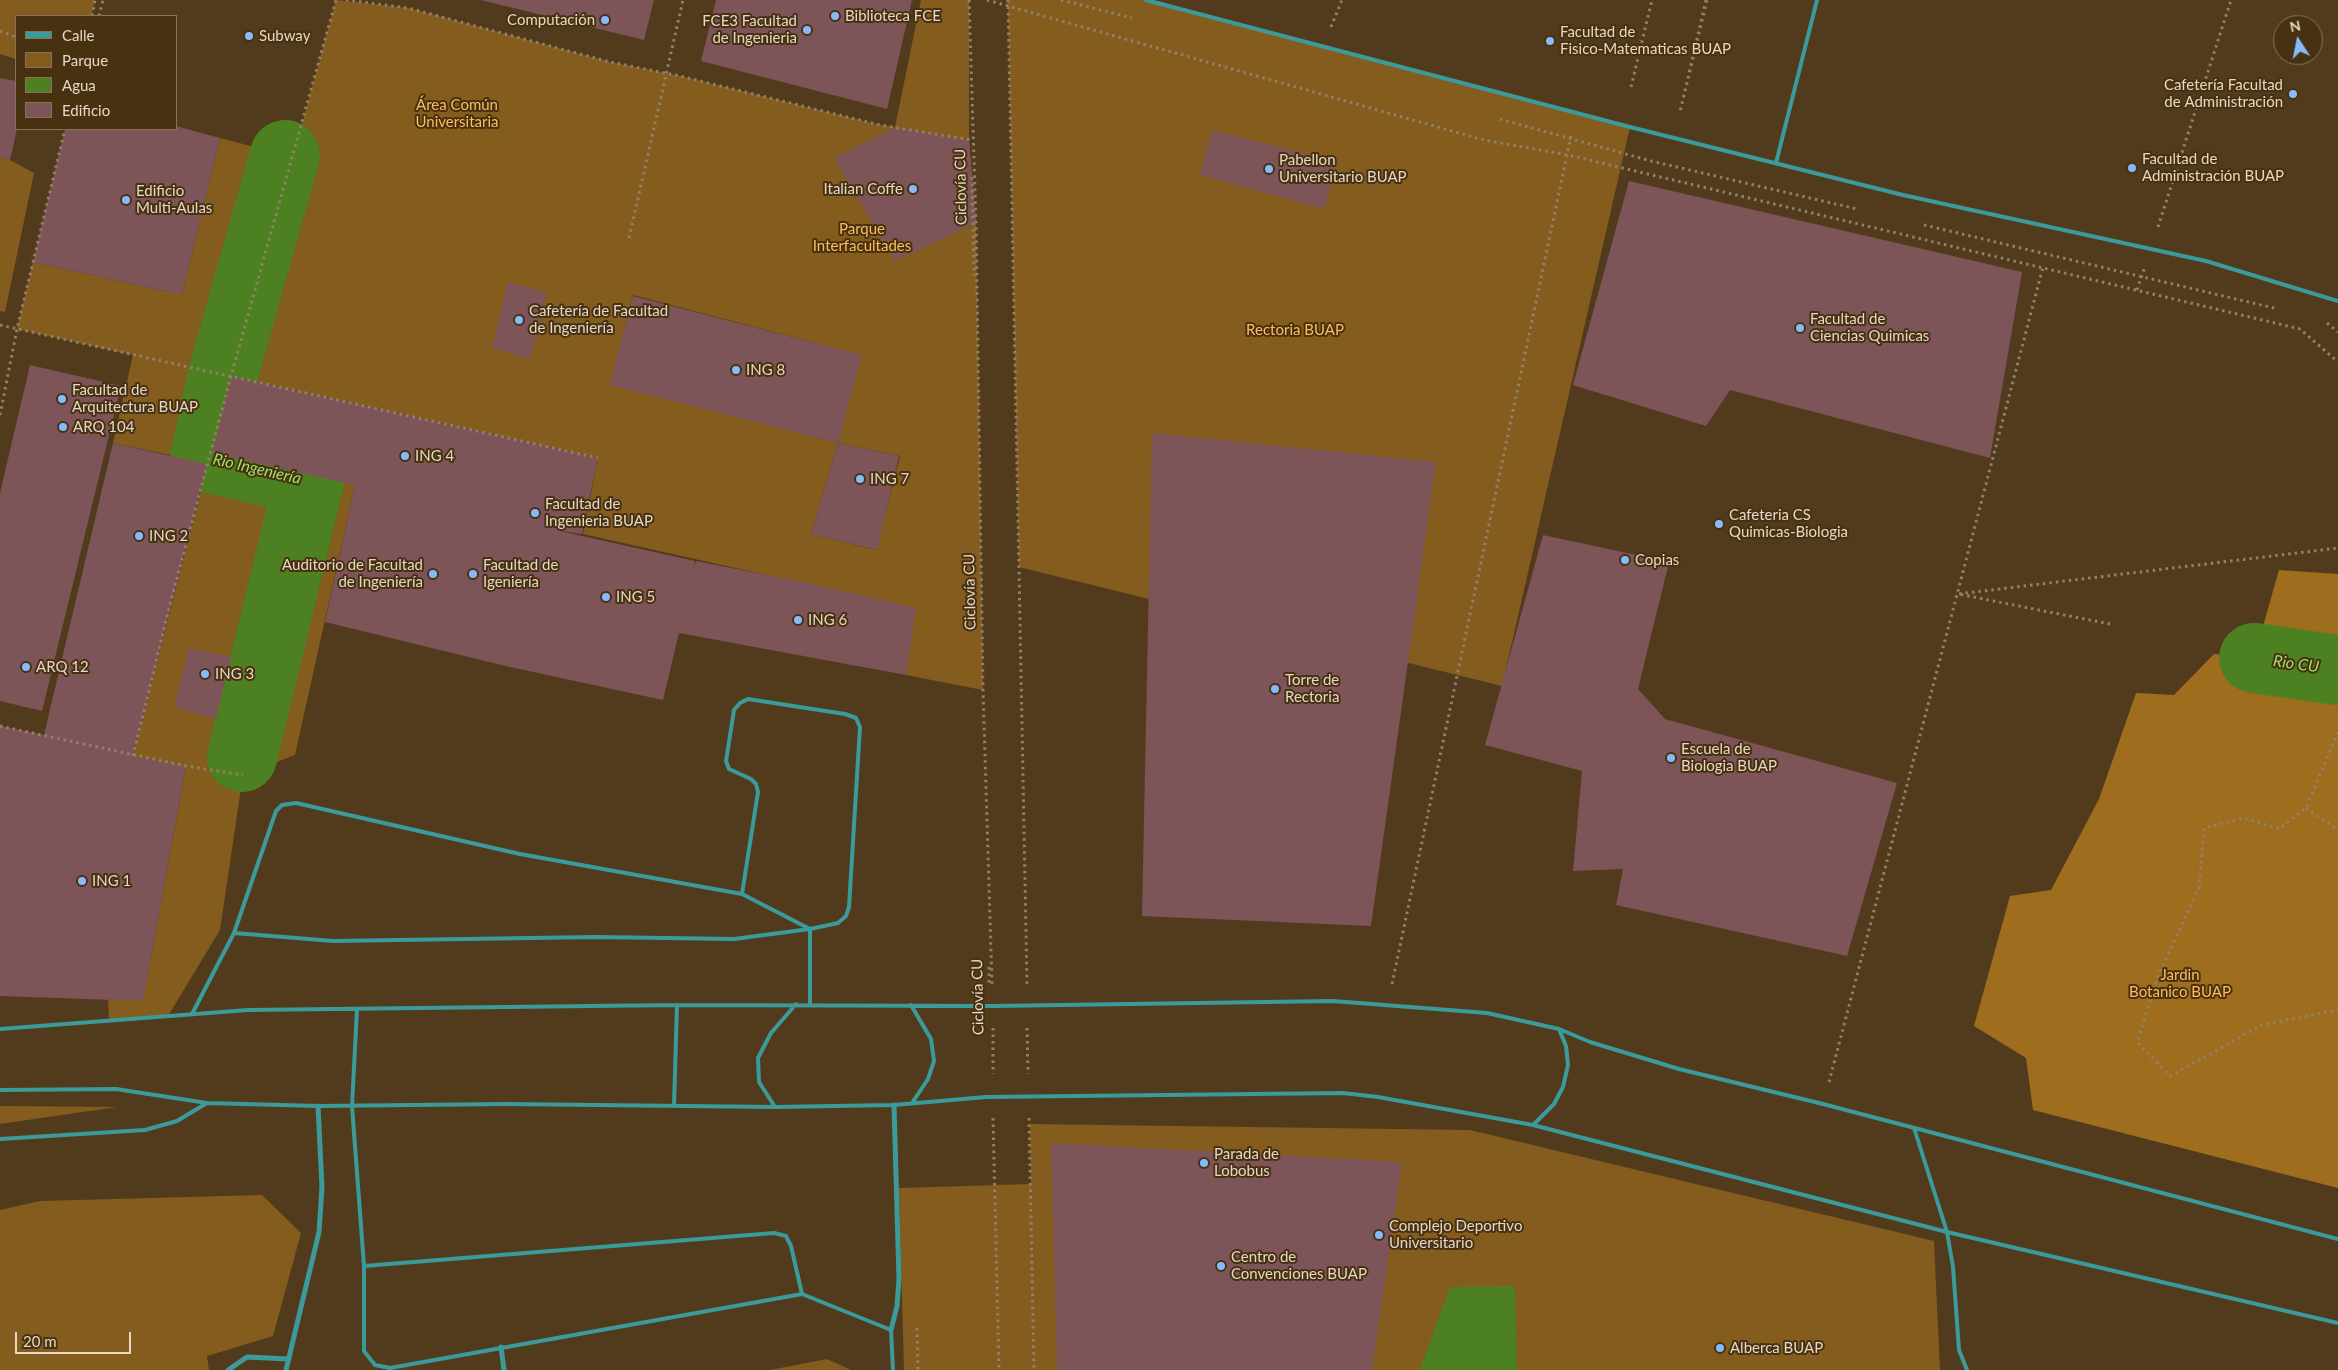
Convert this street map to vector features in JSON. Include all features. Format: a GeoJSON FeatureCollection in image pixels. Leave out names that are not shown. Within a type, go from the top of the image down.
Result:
{"type":"FeatureCollection","features":[{"type":"Feature","properties":{"kind":"street"},"geometry":{"type":"LineString","coordinates":[[891,1330],[897,1306],[899,1278],[894,1105]]}},
{"type":"Feature","properties":{"kind":"street"},"geometry":{"type":"LineString","coordinates":[[286,1370],[319,1232],[322,1187],[318,1106]]}},
{"type":"Feature","properties":{"kind":"street"},"geometry":{"type":"LineString","coordinates":[[501,1347],[504,1370]]}},
{"type":"Feature","properties":{"kind":"street"},"geometry":{"type":"LineString","coordinates":[[228,1370],[247,1358],[289,1358]]}},
{"type":"Feature","properties":{"kind":"lane"},"geometry":{"type":"LineString","coordinates":[[1146,0],[1903,196],[2206,261],[2338,301]]}},
{"type":"Feature","properties":{"kind":"lane"},"geometry":{"type":"LineString","coordinates":[[1776,163],[1816,0]]}},
{"type":"Feature","properties":{"kind":"lane"},"geometry":{"type":"LineString","coordinates":[[234,933],[334,941],[596,938],[734,939],[810,929],[838,923],[846,916],[849,907],[860,727],[856,718],[845,714],[748,699],[740,702],[734,710],[726,761],[729,769],[751,779],[756,784],[758,792],[742,894]]}},
{"type":"Feature","properties":{"kind":"lane"},"geometry":{"type":"LineString","coordinates":[[192,1014],[234,933],[276,811],[282,804],[296,803],[520,854],[742,894],[810,929]]}},
{"type":"Feature","properties":{"kind":"lane"},"geometry":{"type":"LineString","coordinates":[[810,929],[810,1004]]}},
{"type":"Feature","properties":{"kind":"lane"},"geometry":{"type":"LineString","coordinates":[[0,1029],[248,1010],[677,1005],[1027,1006],[1333,1002],[1487,1013],[1559,1029],[1590,1042],[1678,1070],[1823,1104],[2338,1239]]}},
{"type":"Feature","properties":{"kind":"lane"},"geometry":{"type":"LineString","coordinates":[[775,1107],[759,1082],[758,1058],[771,1033],[796,1004]]}},
{"type":"Feature","properties":{"kind":"lane"},"geometry":{"type":"LineString","coordinates":[[674,1106],[677,1005]]}},
{"type":"Feature","properties":{"kind":"lane"},"geometry":{"type":"LineString","coordinates":[[911,1005],[931,1039],[934,1061],[928,1079],[912,1104]]}},
{"type":"Feature","properties":{"kind":"lane"},"geometry":{"type":"LineString","coordinates":[[357,1009],[352,1106],[364,1266],[364,1351],[375,1365],[390,1368],[802,1294],[891,1330],[893,1370]]}},
{"type":"Feature","properties":{"kind":"lane"},"geometry":{"type":"LineString","coordinates":[[1533,1125],[1554,1104],[1563,1087],[1568,1065],[1566,1046],[1559,1029]]}},
{"type":"Feature","properties":{"kind":"lane"},"geometry":{"type":"LineString","coordinates":[[0,1090],[116,1089],[207,1103],[318,1106],[516,1104],[775,1107],[894,1105],[1029,1096],[1343,1094],[1378,1097],[1533,1125],[1947,1232],[2338,1324]]}},
{"type":"Feature","properties":{"kind":"lane"},"geometry":{"type":"LineString","coordinates":[[0,1139],[145,1130],[177,1121],[207,1103]]}},
{"type":"Feature","properties":{"kind":"lane"},"geometry":{"type":"LineString","coordinates":[[1914,1128],[1947,1232],[1959,1350],[1967,1370]]}},
{"type":"Feature","properties":{"kind":"lane"},"geometry":{"type":"LineString","coordinates":[[364,1266],[774,1233],[786,1236],[802,1294]]}},
{"type":"Feature","properties":{"kind":"path"},"geometry":{"type":"LineString","coordinates":[[92,15],[96,0]]}},
{"type":"Feature","properties":{"kind":"path"},"geometry":{"type":"LineString","coordinates":[[99,15],[103,0]]}},
{"type":"Feature","properties":{"kind":"path"},"geometry":{"type":"LineString","coordinates":[[133,756],[169,608],[230,376],[336,0]]}},
{"type":"Feature","properties":{"kind":"path"},"geometry":{"type":"LineString","coordinates":[[346,0],[408,8],[610,62],[880,125],[972,140]]}},
{"type":"Feature","properties":{"kind":"path"},"geometry":{"type":"LineString","coordinates":[[629,238],[668,74],[683,0]]}},
{"type":"Feature","properties":{"kind":"path"},"geometry":{"type":"LineString","coordinates":[[969,0],[976,223],[976,346],[988,895]]}},
{"type":"Feature","properties":{"kind":"path"},"geometry":{"type":"LineString","coordinates":[[987,0],[1484,140],[1568,155],[2300,329],[2338,362]]}},
{"type":"Feature","properties":{"kind":"path"},"geometry":{"type":"LineString","coordinates":[[1008,0],[1030,1124]]}},
{"type":"Feature","properties":{"kind":"path"},"geometry":{"type":"LineString","coordinates":[[1322,46],[1342,0]]}},
{"type":"Feature","properties":{"kind":"path"},"geometry":{"type":"LineString","coordinates":[[1630,87],[1652,0]]}},
{"type":"Feature","properties":{"kind":"path"},"geometry":{"type":"LineString","coordinates":[[1707,0],[1680,112],[1707,0]]}},
{"type":"Feature","properties":{"kind":"path"},"geometry":{"type":"LineString","coordinates":[[1680,113],[1707,0]]}},
{"type":"Feature","properties":{"kind":"path"},"geometry":{"type":"LineString","coordinates":[[2137,290],[2231,0]]}},
{"type":"Feature","properties":{"kind":"path"},"geometry":{"type":"LineString","coordinates":[[1008,6],[1025,892]]}},
{"type":"Feature","properties":{"kind":"path"},"geometry":{"type":"LineString","coordinates":[[0,31],[15,37]]}},
{"type":"Feature","properties":{"kind":"path"},"geometry":{"type":"LineString","coordinates":[[1387,1005],[1576,111]]}},
{"type":"Feature","properties":{"kind":"path"},"geometry":{"type":"LineString","coordinates":[[0,415],[17,329],[65,130]]}},
{"type":"Feature","properties":{"kind":"path","name":"Ciclovía CU"},"geometry":{"type":"LineString","coordinates":[[972,140],[994,1184]]}},
{"type":"Feature","properties":{"kind":"path"},"geometry":{"type":"LineString","coordinates":[[1651,161],[1863,211]]}},
{"type":"Feature","properties":{"kind":"path"},"geometry":{"type":"LineString","coordinates":[[1920,224],[2285,310]]}},
{"type":"Feature","properties":{"kind":"path"},"geometry":{"type":"LineString","coordinates":[[1823,1104],[2044,267]]}},
{"type":"Feature","properties":{"kind":"path"},"geometry":{"type":"LineString","coordinates":[[2323,320],[2338,332]]}},
{"type":"Feature","properties":{"kind":"path"},"geometry":{"type":"LineString","coordinates":[[0,325],[598,458]]}},
{"type":"Feature","properties":{"kind":"path"},"geometry":{"type":"LineString","coordinates":[[1958,594],[2338,548]]}},
{"type":"Feature","properties":{"kind":"path"},"geometry":{"type":"LineString","coordinates":[[1958,594],[2110,624]]}},
{"type":"Feature","properties":{"kind":"path"},"geometry":{"type":"LineString","coordinates":[[0,726],[133,756],[243,775]]}},
{"type":"Feature","properties":{"kind":"path"},"geometry":{"type":"LineString","coordinates":[[2338,732],[2306,808],[2279,829],[2244,818],[2204,828],[2199,888],[2158,976],[2137,1042],[2170,1076],[2262,1025],[2338,1010]]}},
{"type":"Feature","properties":{"kind":"path"},"geometry":{"type":"LineString","coordinates":[[2306,808],[2338,830]]}},
{"type":"Feature","properties":{"kind":"path"},"geometry":{"type":"LineString","coordinates":[[994,1153],[999,1370]]}},
{"type":"Feature","properties":{"kind":"path"},"geometry":{"type":"LineString","coordinates":[[1030,1154],[1034,1370]]}},
{"type":"Feature","properties":{"kind":"green space"},"geometry":{"type":"Polygon","coordinates":[[[0,0],[95,0],[91,15],[15,15],[15,59],[0,54],[0,0]]]}},
{"type":"Feature","properties":{"kind":"green space"},"geometry":{"type":"Polygon","coordinates":[[[336,0],[408,8],[610,62],[680,76],[880,125],[895,127],[921,0],[969,0],[969,141],[976,223],[983,690],[906,675],[915,608],[583,534],[598,458],[231,376],[211,453],[355,485],[295,755],[243,775],[220,930],[168,1016],[109,1020],[108,999],[143,1000],[186,767],[133,756],[208,463],[113,443],[133,355],[17,329],[33,262],[182,295],[220,138],[293,157],[336,0]],[[633,295],[611,384],[838,443],[861,355],[633,295]],[[838,443],[811,534],[876,550],[900,456],[838,443]]]}},
{"type":"Feature","properties":{"kind":"green space","name":"Rectoria BUAP"},"geometry":{"type":"Polygon","coordinates":[[[1008,0],[1144,0],[1630,127],[1502,686],[1019,567],[1008,0]]]}},
{"type":"Feature","properties":{"kind":"green space"},"geometry":{"type":"Polygon","coordinates":[[[0,157],[10,160],[34,173],[5,312],[0,311],[0,157]]]}},
{"type":"Feature","properties":{"kind":"green space","name":"Jardin Botanico BUAP"},"geometry":{"type":"Polygon","coordinates":[[[2279,570],[2338,574],[2338,1188],[2033,1110],[2026,1058],[1974,1026],[2010,896],[2051,890],[2099,799],[2136,693],[2174,695],[2214,654],[2254,658],[2279,570]]]}},
{"type":"Feature","properties":{"kind":"green space"},"geometry":{"type":"Polygon","coordinates":[[[0,1106],[117,1107],[0,1124],[0,1106]]]}},
{"type":"Feature","properties":{"kind":"green space","name":"Complejo Deportivo Universitario"},"geometry":{"type":"Polygon","coordinates":[[[1030,1124],[1470,1130],[1934,1241],[1940,1370],[904,1370],[899,1188],[1031,1184],[1030,1124]]]}},
{"type":"Feature","properties":{"kind":"green space"},"geometry":{"type":"Polygon","coordinates":[[[262,1195],[301,1233],[273,1336],[207,1356],[209,1370],[0,1370],[0,1210],[40,1201],[262,1195]]]}},
{"type":"Feature","properties":{"kind":"green space"},"geometry":{"type":"Polygon","coordinates":[[[827,1359],[851,1370],[770,1370],[827,1359]]]}},
{"type":"Feature","properties":{"kind":"water"},"geometry":{"type":"Polygon","coordinates":[[[1515,1286],[1517,1370],[1420,1370],[1450,1287],[1515,1286]]]}},
{"type":"Feature","properties":{"kind":"building","name":"Computación"},"geometry":{"type":"Polygon","coordinates":[[[481,0],[654,0],[644,40],[481,0]]]}},
{"type":"Feature","properties":{"kind":"building","name":"FCE3 Facultad de Ingenieria"},"geometry":{"type":"Polygon","coordinates":[[[716,0],[912,0],[887,109],[701,61],[716,0]]]}},
{"type":"Feature","properties":{"kind":"building"},"geometry":{"type":"Polygon","coordinates":[[[0,78],[15,81],[15,130],[17,130],[10,160],[0,157],[0,78]]]}},
{"type":"Feature","properties":{"kind":"building","name":"Edificio Multi-Aulas"},"geometry":{"type":"Polygon","coordinates":[[[178,127],[220,138],[182,295],[33,262],[65,130],[178,130],[178,127]]]}},
{"type":"Feature","properties":{"kind":"building","name":"Italian Coffe"},"geometry":{"type":"Polygon","coordinates":[[[896,127],[969,141],[976,223],[895,261],[834,158],[896,127]]]}},
{"type":"Feature","properties":{"kind":"building","name":"Pabellon Universitario BUAP"},"geometry":{"type":"Polygon","coordinates":[[[1212,130],[1337,162],[1324,209],[1200,175],[1212,130]]]}},
{"type":"Feature","properties":{"kind":"building","name":"Facultad de Ciencias Quimicas"},"geometry":{"type":"Polygon","coordinates":[[[1629,181],[2022,272],[1990,458],[1730,390],[1706,426],[1573,385],[1629,181]]]}},
{"type":"Feature","properties":{"kind":"building","name":"Cafetería de Facultad de Ingeniería"},"geometry":{"type":"Polygon","coordinates":[[[508,282],[547,293],[530,359],[492,348],[508,282]]]}},
{"type":"Feature","properties":{"kind":"building","name":"ING 8"},"geometry":{"type":"Polygon","coordinates":[[[633,296],[862,355],[838,443],[610,385],[633,296]]]}},
{"type":"Feature","properties":{"kind":"building"},"geometry":{"type":"Polygon","coordinates":[[[30,365],[121,386],[42,711],[0,701],[0,493],[30,365]]]}},
{"type":"Feature","properties":{"kind":"building"},"geometry":{"type":"Polygon","coordinates":[[[231,376],[598,458],[582,534],[555,530],[695,561],[693,572],[696,561],[803,582],[916,608],[906,675],[679,633],[663,700],[510,667],[325,622],[355,485],[212,453],[231,376]]]}},
{"type":"Feature","properties":{"kind":"building","name":"Torre de Rectoria"},"geometry":{"type":"Polygon","coordinates":[[[1152,433],[1436,462],[1371,926],[1142,916],[1152,433]]]}},
{"type":"Feature","properties":{"kind":"building"},"geometry":{"type":"Polygon","coordinates":[[[113,443],[207,464],[133,756],[186,766],[143,1001],[0,996],[0,726],[44,735],[113,443]]]}},
{"type":"Feature","properties":{"kind":"building","name":"ING 7"},"geometry":{"type":"Polygon","coordinates":[[[838,443],[899,456],[877,550],[811,534],[838,443]]]}},
{"type":"Feature","properties":{"kind":"building","name":"Escuela de Biologia BUAP"},"geometry":{"type":"Polygon","coordinates":[[[1543,535],[1669,562],[1638,689],[1665,719],[1897,783],[1847,956],[1616,905],[1623,869],[1573,871],[1582,771],[1485,745],[1543,535]]]}},
{"type":"Feature","properties":{"kind":"building","name":"ING 3"},"geometry":{"type":"Polygon","coordinates":[[[189,648],[231,657],[216,719],[174,707],[189,648]]]}},
{"type":"Feature","properties":{"kind":"building","name":"Centro de Convenciones BUAP"},"geometry":{"type":"Polygon","coordinates":[[[1051,1143],[1402,1162],[1372,1370],[1057,1370],[1051,1143]]]}},
{"type":"Feature","properties":{"kind":"waterway","name":"Rio Ingeniería"},"geometry":{"type":"LineString","coordinates":[[242,757],[309,481],[205,457],[223,374],[285,155]]}},
{"type":"Feature","properties":{"kind":"waterway","name":"Rio CU"},"geometry":{"type":"LineString","coordinates":[[2254,658],[2338,670]]}},
{"type":"Feature","properties":{"kind":"place","name":"Biblioteca FCE"},"geometry":{"type":"Point","coordinates":[835,16]}},
{"type":"Feature","properties":{"kind":"place","name":"Computación"},"geometry":{"type":"Point","coordinates":[605,20]}},
{"type":"Feature","properties":{"kind":"place","name":"FCE3 Facultad de Ingenieria"},"geometry":{"type":"Point","coordinates":[807,30]}},
{"type":"Feature","properties":{"kind":"place","name":"Subway"},"geometry":{"type":"Point","coordinates":[249,36]}},
{"type":"Feature","properties":{"kind":"place","name":"Facultad de Fisico-Matematicas BUAP"},"geometry":{"type":"Point","coordinates":[1550,41]}},
{"type":"Feature","properties":{"kind":"place","name":"Cafetería Facultad de Administración"},"geometry":{"type":"Point","coordinates":[2293,94]}},
{"type":"Feature","properties":{"kind":"place","name":"Facultad de Administración BUAP"},"geometry":{"type":"Point","coordinates":[2132,168]}},
{"type":"Feature","properties":{"kind":"place","name":"Pabellon Universitario BUAP"},"geometry":{"type":"Point","coordinates":[1269,169]}},
{"type":"Feature","properties":{"kind":"place","name":"Italian Coffe"},"geometry":{"type":"Point","coordinates":[913,189]}},
{"type":"Feature","properties":{"kind":"place","name":"Edificio Multi-Aulas"},"geometry":{"type":"Point","coordinates":[126,200]}},
{"type":"Feature","properties":{"kind":"place","name":"Cafetería de Facultad de Ingeniería"},"geometry":{"type":"Point","coordinates":[519,320]}},
{"type":"Feature","properties":{"kind":"place","name":"Facultad de Ciencias Quimicas"},"geometry":{"type":"Point","coordinates":[1800,328]}},
{"type":"Feature","properties":{"kind":"place","name":"ING 8"},"geometry":{"type":"Point","coordinates":[736,370]}},
{"type":"Feature","properties":{"kind":"place","name":"Facultad de Arquitectura BUAP"},"geometry":{"type":"Point","coordinates":[62,399]}},
{"type":"Feature","properties":{"kind":"place","name":"ARQ 104"},"geometry":{"type":"Point","coordinates":[63,427]}},
{"type":"Feature","properties":{"kind":"place","name":"ING 4"},"geometry":{"type":"Point","coordinates":[405,456]}},
{"type":"Feature","properties":{"kind":"place","name":"ING 7"},"geometry":{"type":"Point","coordinates":[860,479]}},
{"type":"Feature","properties":{"kind":"place","name":"Facultad de Ingenieria BUAP"},"geometry":{"type":"Point","coordinates":[535,513]}},
{"type":"Feature","properties":{"kind":"place","name":"Cafeteria CS Quimicas-Biologia"},"geometry":{"type":"Point","coordinates":[1719,524]}},
{"type":"Feature","properties":{"kind":"place","name":"ING 2"},"geometry":{"type":"Point","coordinates":[139,536]}},
{"type":"Feature","properties":{"kind":"place","name":"Copias"},"geometry":{"type":"Point","coordinates":[1625,560]}},
{"type":"Feature","properties":{"kind":"place","name":"Auditorio de Facultad de Ingeniería"},"geometry":{"type":"Point","coordinates":[433,574]}},
{"type":"Feature","properties":{"kind":"place","name":"Facultad de Igeniería"},"geometry":{"type":"Point","coordinates":[473,574]}},
{"type":"Feature","properties":{"kind":"place","name":"ING 5"},"geometry":{"type":"Point","coordinates":[606,597]}},
{"type":"Feature","properties":{"kind":"place","name":"ING 6"},"geometry":{"type":"Point","coordinates":[798,620]}},
{"type":"Feature","properties":{"kind":"place","name":"ARQ 12"},"geometry":{"type":"Point","coordinates":[26,667]}},
{"type":"Feature","properties":{"kind":"place","name":"ING 3"},"geometry":{"type":"Point","coordinates":[205,674]}},
{"type":"Feature","properties":{"kind":"place","name":"Torre de Rectoria"},"geometry":{"type":"Point","coordinates":[1275,689]}},
{"type":"Feature","properties":{"kind":"place","name":"Escuela de Biologia BUAP"},"geometry":{"type":"Point","coordinates":[1671,758]}},
{"type":"Feature","properties":{"kind":"place","name":"ING 1"},"geometry":{"type":"Point","coordinates":[82,881]}},
{"type":"Feature","properties":{"kind":"place","name":"Parada de Lobobus"},"geometry":{"type":"Point","coordinates":[1204,1163]}},
{"type":"Feature","properties":{"kind":"place","name":"Complejo Deportivo Universitario"},"geometry":{"type":"Point","coordinates":[1379,1235]}},
{"type":"Feature","properties":{"kind":"place","name":"Centro de Convenciones BUAP"},"geometry":{"type":"Point","coordinates":[1221,1266]}},
{"type":"Feature","properties":{"kind":"place","name":"Alberca BUAP"},"geometry":{"type":"Point","coordinates":[1720,1348]}},
{"type":"Feature","properties":{"kind":"park label","name":"Área Común Universitaria"},"geometry":{"type":"Point","coordinates":[457,114]}},
{"type":"Feature","properties":{"kind":"park label","name":"Parque Interfacultades"},"geometry":{"type":"Point","coordinates":[862,238]}}]}
